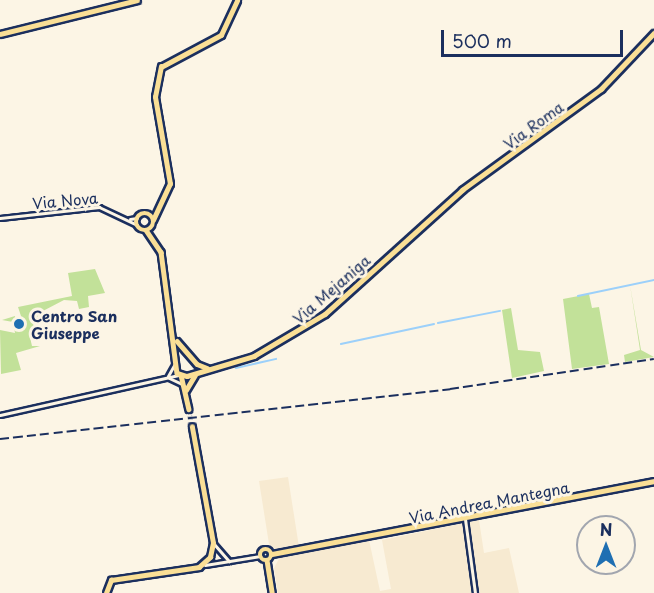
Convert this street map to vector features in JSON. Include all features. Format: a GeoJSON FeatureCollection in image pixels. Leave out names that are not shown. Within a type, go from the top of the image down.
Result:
{"type":"FeatureCollection","features":[{"type":"Feature","properties":{"kind":"highway"},"geometry":{"type":"LineString","coordinates":[[0,34],[137,0]]}},
{"type":"Feature","properties":{"kind":"main road","name":"Via Nova"},"geometry":{"type":"LineString","coordinates":[[175,363],[176,339],[152,227],[170,174],[154,97],[161,67],[221,35],[237,0]]}},
{"type":"Feature","properties":{"kind":"main road","name":"Via Roma"},"geometry":{"type":"LineString","coordinates":[[418,227],[601,89],[654,33]]}},
{"type":"Feature","properties":{"kind":"main road"},"geometry":{"type":"LineString","coordinates":[[137,225],[138,218],[160,205]]}},
{"type":"Feature","properties":{"kind":"main road"},"geometry":{"type":"LineString","coordinates":[[148,214],[153,220]]}},
{"type":"Feature","properties":{"kind":"main road","name":"Via Nova"},"geometry":{"type":"LineString","coordinates":[[137,225],[155,241]]}},
{"type":"Feature","properties":{"kind":"main road"},"geometry":{"type":"LineString","coordinates":[[146,231],[152,227]]}},
{"type":"Feature","properties":{"kind":"main road","name":"Via Mejaniga"},"geometry":{"type":"LineString","coordinates":[[180,375],[190,375],[268,350],[309,326],[418,227]]}},
{"type":"Feature","properties":{"kind":"main road","name":"Via Nova"},"geometry":{"type":"LineString","coordinates":[[176,339],[187,356]]}},
{"type":"Feature","properties":{"kind":"main road"},"geometry":{"type":"LineString","coordinates":[[189,410],[186,392],[175,363],[187,356],[194,362],[214,368]]}},
{"type":"Feature","properties":{"kind":"main road"},"geometry":{"type":"LineString","coordinates":[[186,392],[194,362]]}},
{"type":"Feature","properties":{"kind":"main road","name":"Via Mejaniga"},"geometry":{"type":"LineString","coordinates":[[186,392],[191,377],[214,368]]}},
{"type":"Feature","properties":{"kind":"main road"},"geometry":{"type":"LineString","coordinates":[[108,593],[109,583],[114,579],[205,565],[211,555],[213,543],[192,427]]}},
{"type":"Feature","properties":{"kind":"main road","name":"Via Andrea Mantegna"},"geometry":{"type":"LineString","coordinates":[[260,556],[264,549],[272,554],[461,521],[654,481]]}},
{"type":"Feature","properties":{"kind":"main road"},"geometry":{"type":"LineString","coordinates":[[267,561],[272,554]]}},
{"type":"Feature","properties":{"kind":"main road"},"geometry":{"type":"LineString","coordinates":[[260,556],[267,561],[273,593]]}},
{"type":"Feature","properties":{"kind":"street","name":"Via Nova"},"geometry":{"type":"LineString","coordinates":[[0,218],[99,207],[137,225]]}},
{"type":"Feature","properties":{"kind":"street"},"geometry":{"type":"LineString","coordinates":[[129,220],[138,218]]}},
{"type":"Feature","properties":{"kind":"street"},"geometry":{"type":"LineString","coordinates":[[160,380],[175,363]]}},
{"type":"Feature","properties":{"kind":"street","name":"Via Mejaniga"},"geometry":{"type":"LineString","coordinates":[[0,415],[180,375]]}},
{"type":"Feature","properties":{"kind":"street"},"geometry":{"type":"LineString","coordinates":[[167,378],[178,380],[186,392]]}},
{"type":"Feature","properties":{"kind":"street"},"geometry":{"type":"LineString","coordinates":[[461,521],[475,593]]}},
{"type":"Feature","properties":{"kind":"street"},"geometry":{"type":"LineString","coordinates":[[213,543],[220,556],[220,562]]}},
{"type":"Feature","properties":{"kind":"street"},"geometry":{"type":"LineString","coordinates":[[214,563],[211,555],[220,556],[230,562]]}},
{"type":"Feature","properties":{"kind":"street"},"geometry":{"type":"LineString","coordinates":[[205,565],[260,556]]}},
{"type":"Feature","properties":{"kind":"shaded area"},"geometry":{"type":"Polygon","coordinates":[[[288,477],[299,547],[276,550],[269,544],[259,481],[288,477]]]}},
{"type":"Feature","properties":{"kind":"shaded area"},"geometry":{"type":"Polygon","coordinates":[[[479,520],[484,553],[509,548],[519,593],[278,593],[274,568],[281,555],[369,540],[380,591],[391,589],[382,540],[479,520]]]}},
{"type":"Feature","properties":{"kind":"green space"},"geometry":{"type":"Polygon","coordinates":[[[95,269],[105,293],[88,296],[89,307],[79,309],[77,301],[64,300],[41,312],[33,323],[35,331],[29,333],[32,346],[40,346],[16,353],[21,370],[1,374],[0,330],[15,333],[13,322],[2,320],[15,316],[16,329],[25,328],[18,307],[72,296],[68,273],[95,269]]]}},
{"type":"Feature","properties":{"kind":"green space"},"geometry":{"type":"Polygon","coordinates":[[[630,285],[641,350],[654,357],[625,362],[624,355],[640,350],[630,285]]]}},
{"type":"Feature","properties":{"kind":"green space"},"geometry":{"type":"Polygon","coordinates":[[[589,294],[592,308],[599,307],[609,364],[572,369],[563,299],[589,294]]]}},
{"type":"Feature","properties":{"kind":"green space"},"geometry":{"type":"Polygon","coordinates":[[[511,308],[518,350],[540,352],[544,371],[512,378],[502,310],[511,308]]]}},
{"type":"Feature","properties":{"kind":"waterway"},"geometry":{"type":"LineString","coordinates":[[578,296],[654,280]]}},
{"type":"Feature","properties":{"kind":"waterway"},"geometry":{"type":"LineString","coordinates":[[438,323],[500,311]]}},
{"type":"Feature","properties":{"kind":"waterway"},"geometry":{"type":"LineString","coordinates":[[341,344],[434,324]]}},
{"type":"Feature","properties":{"kind":"waterway"},"geometry":{"type":"LineString","coordinates":[[236,368],[276,359]]}},
{"type":"Feature","properties":{"kind":"tunnel"},"geometry":{"type":"LineString","coordinates":[[189,409],[192,427]]}},
{"type":"Feature","properties":{"kind":"railway"},"geometry":{"type":"LineString","coordinates":[[0,439],[450,389],[654,359]]}},
{"type":"Feature","properties":{"kind":"place","name":"Centro San Giuseppe"},"geometry":{"type":"Point","coordinates":[19,324]}}]}
